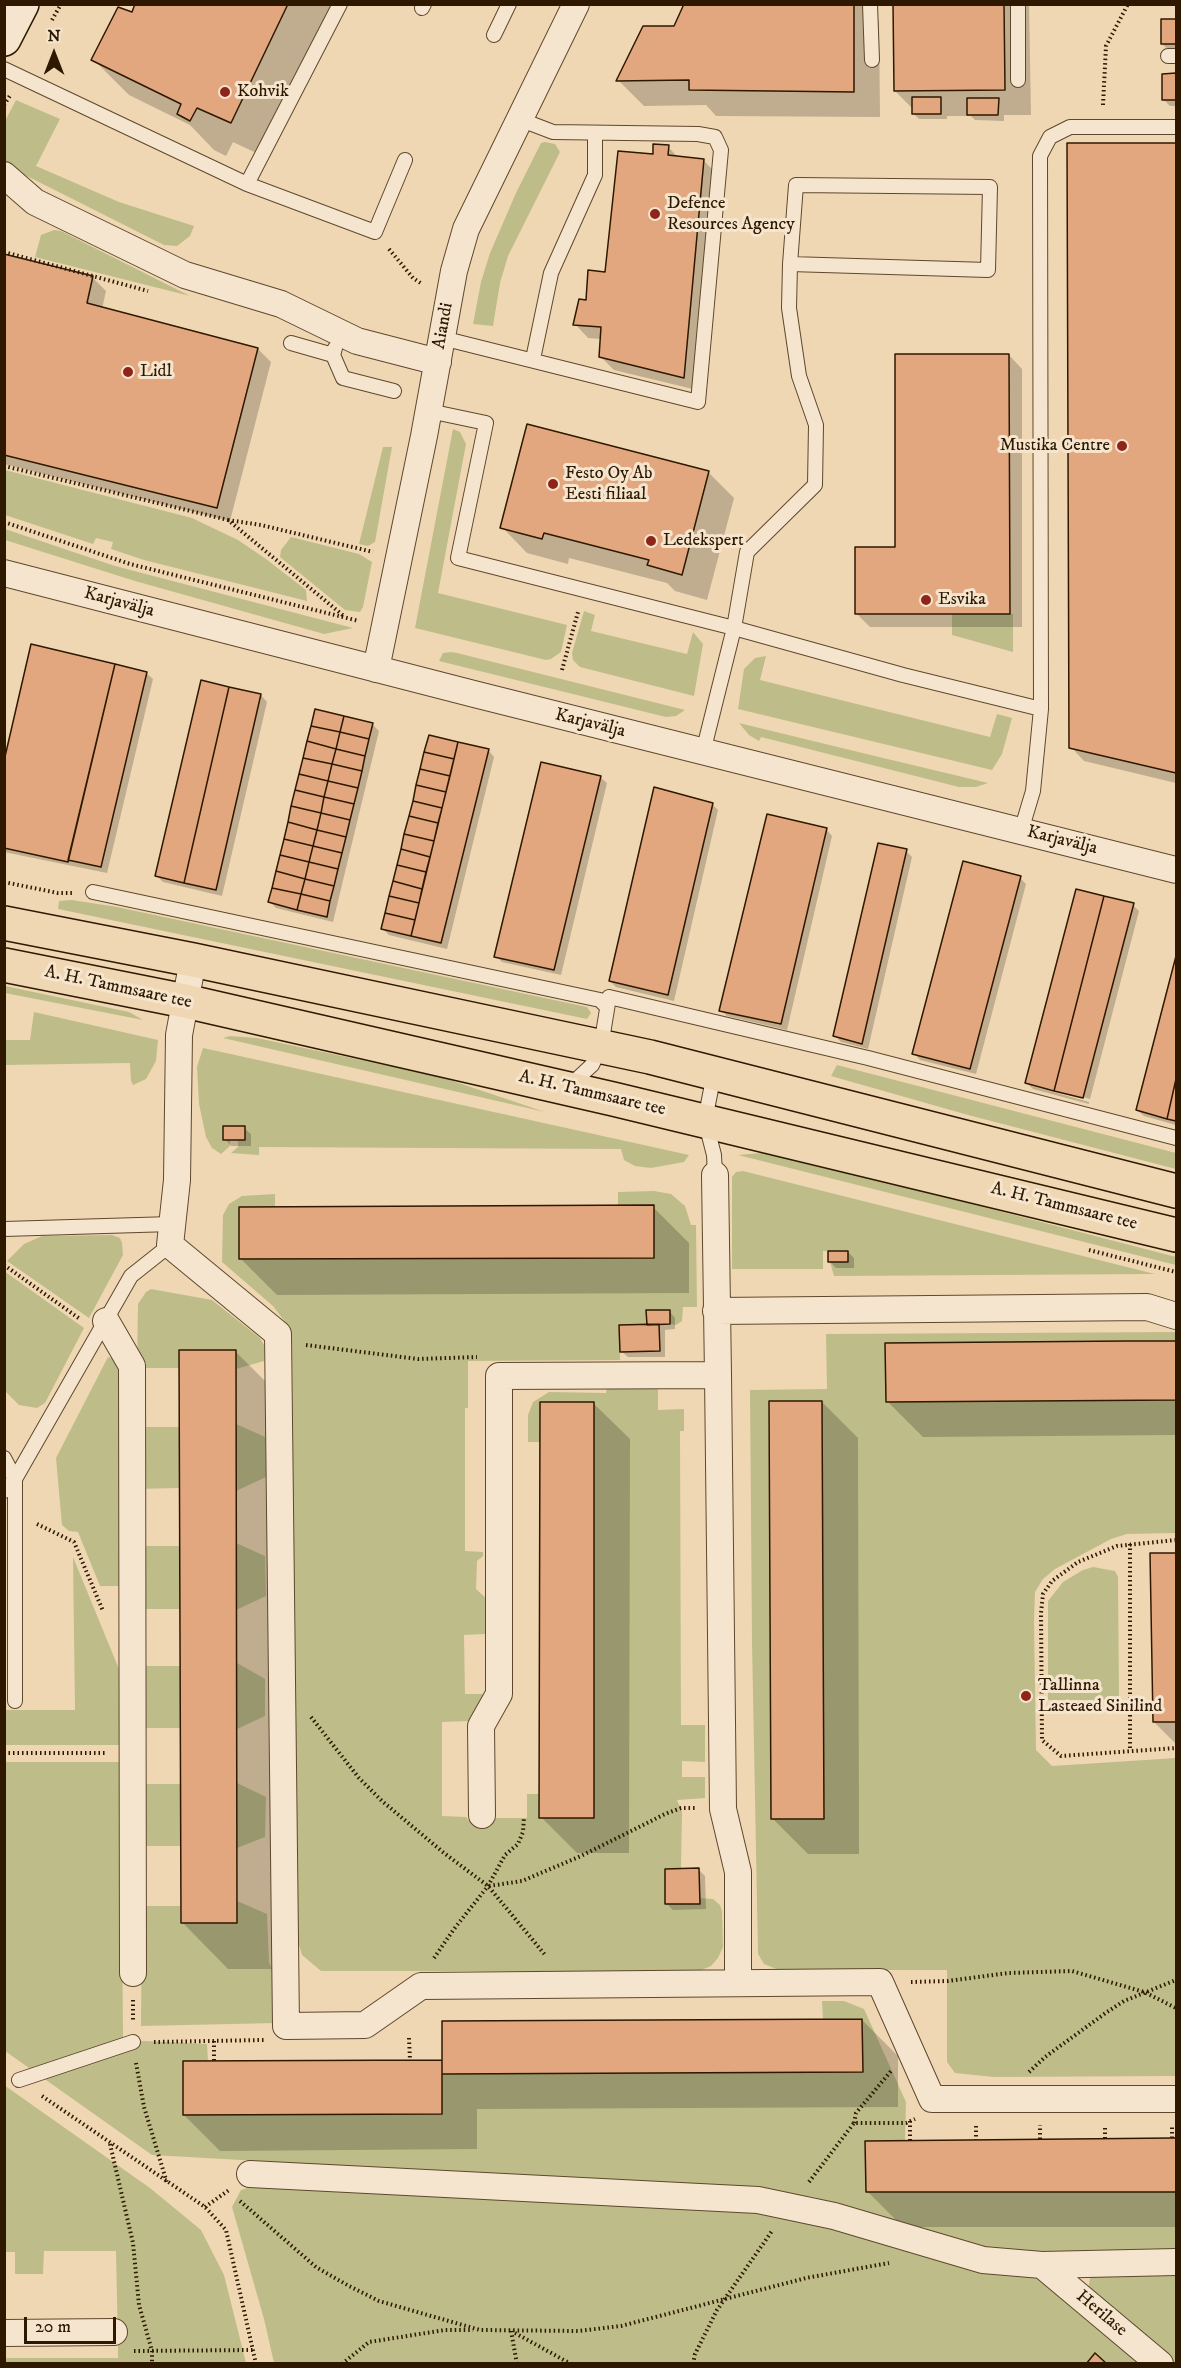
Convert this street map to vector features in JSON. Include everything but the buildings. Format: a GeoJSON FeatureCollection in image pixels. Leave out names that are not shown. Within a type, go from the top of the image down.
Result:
{"type":"FeatureCollection","features":[{"type":"Feature","properties":{"kind":"main road"},"geometry":{"type":"LineString","coordinates":[[4,922],[601,1046],[714,1072],[1176,1191]]}},
{"type":"Feature","properties":{"kind":"main road","name":"A. H. Tammsaare tee"},"geometry":{"type":"LineString","coordinates":[[4,965],[185,1001],[550,1084],[1176,1235]]}},
{"type":"Feature","properties":{"kind":"street"},"geometry":{"type":"LineString","coordinates":[[4,39],[22,4]]}},
{"type":"Feature","properties":{"kind":"street","name":"Aiandi"},"geometry":{"type":"LineString","coordinates":[[376,669],[429,411],[454,271],[466,229],[576,4]]}},
{"type":"Feature","properties":{"kind":"street"},"geometry":{"type":"LineString","coordinates":[[4,175],[35,202],[185,275],[281,304],[336,343],[357,341],[440,350]]}},
{"type":"Feature","properties":{"kind":"street"},"geometry":{"type":"LineString","coordinates":[[4,200],[35,202]]}},
{"type":"Feature","properties":{"kind":"street","name":"Karjavälja"},"geometry":{"type":"LineString","coordinates":[[4,573],[703,752],[1176,870]]}},
{"type":"Feature","properties":{"kind":"street"},"geometry":{"type":"LineString","coordinates":[[193,960],[179,1035],[177,1180],[171,1235],[278,1334],[286,2026],[365,2025],[421,1986],[880,1982],[932,2098],[1176,2099]]}},
{"type":"Feature","properties":{"kind":"street"},"geometry":{"type":"LineString","coordinates":[[715,1175],[723,1809],[738,1872],[738,1982]]}},
{"type":"Feature","properties":{"kind":"street"},"geometry":{"type":"LineString","coordinates":[[716,1311],[1146,1307],[1176,1316]]}},
{"type":"Feature","properties":{"kind":"street"},"geometry":{"type":"LineString","coordinates":[[102,1327],[132,1366],[133,1973]]}},
{"type":"Feature","properties":{"kind":"street"},"geometry":{"type":"LineString","coordinates":[[482,1815],[481,1726],[499,1694],[499,1376],[718,1375]]}},
{"type":"Feature","properties":{"kind":"street"},"geometry":{"type":"LineString","coordinates":[[250,2174],[758,2200],[834,2216],[982,2260],[1042,2265],[1176,2262]]}},
{"type":"Feature","properties":{"kind":"street","name":"Herilase"},"geometry":{"type":"LineString","coordinates":[[1042,2265],[1160,2364]]}},
{"type":"Feature","properties":{"kind":"street"},"geometry":{"type":"LineString","coordinates":[[4,2332],[119,2342]]}},
{"type":"Feature","properties":{"kind":"lane"},"geometry":{"type":"LineString","coordinates":[[248,184],[340,4]]}},
{"type":"Feature","properties":{"kind":"lane"},"geometry":{"type":"LineString","coordinates":[[494,35],[509,4]]}},
{"type":"Feature","properties":{"kind":"lane"},"geometry":{"type":"LineString","coordinates":[[870,4],[872,60]]}},
{"type":"Feature","properties":{"kind":"lane"},"geometry":{"type":"LineString","coordinates":[[1018,4],[1018,80]]}},
{"type":"Feature","properties":{"kind":"lane"},"geometry":{"type":"LineString","coordinates":[[4,69],[248,184],[375,232],[405,160]]}},
{"type":"Feature","properties":{"kind":"lane"},"geometry":{"type":"LineString","coordinates":[[440,350],[533,359],[698,402],[721,150],[715,137],[698,134],[553,132],[519,119]]}},
{"type":"Feature","properties":{"kind":"lane"},"geometry":{"type":"LineString","coordinates":[[1021,831],[1033,791],[1041,709],[1040,156],[1050,137],[1070,127],[1176,127]]}},
{"type":"Feature","properties":{"kind":"lane"},"geometry":{"type":"LineString","coordinates":[[533,359],[551,273],[595,176],[595,133]]}},
{"type":"Feature","properties":{"kind":"lane"},"geometry":{"type":"LineString","coordinates":[[703,752],[734,628],[747,552],[815,485],[816,425],[799,376],[789,308],[790,264],[796,185],[990,187],[988,270],[790,264]]}},
{"type":"Feature","properties":{"kind":"lane"},"geometry":{"type":"LineString","coordinates":[[291,343],[336,343],[343,378],[394,391]]}},
{"type":"Feature","properties":{"kind":"lane"},"geometry":{"type":"LineString","coordinates":[[429,411],[486,423],[458,558],[1041,709]]}},
{"type":"Feature","properties":{"kind":"lane"},"geometry":{"type":"LineString","coordinates":[[93,892],[575,994],[600,1000],[607,1008]]}},
{"type":"Feature","properties":{"kind":"lane"},"geometry":{"type":"LineString","coordinates":[[550,1084],[577,1079],[592,1065],[601,1046],[609,997],[868,1058],[1176,1138]]}},
{"type":"Feature","properties":{"kind":"lane"},"geometry":{"type":"LineString","coordinates":[[714,1072],[705,1120],[714,1155],[715,1175]]}},
{"type":"Feature","properties":{"kind":"lane"},"geometry":{"type":"LineString","coordinates":[[4,1229],[171,1235]]}},
{"type":"Feature","properties":{"kind":"lane"},"geometry":{"type":"LineString","coordinates":[[4,1491],[15,1479],[131,1276],[171,1235]]}},
{"type":"Feature","properties":{"kind":"lane"},"geometry":{"type":"LineString","coordinates":[[4,1458],[15,1479],[15,1701]]}},
{"type":"Feature","properties":{"kind":"lane"},"geometry":{"type":"LineString","coordinates":[[19,2080],[133,2042]]}},
{"type":"Feature","properties":{"kind":"path"},"geometry":{"type":"LineString","coordinates":[[1102,109],[1106,46],[1128,4]]}},
{"type":"Feature","properties":{"kind":"path"},"geometry":{"type":"LineString","coordinates":[[375,232],[413,278],[430,290]]}},
{"type":"Feature","properties":{"kind":"path"},"geometry":{"type":"LineString","coordinates":[[4,252],[153,292]]}},
{"type":"Feature","properties":{"kind":"path"},"geometry":{"type":"LineString","coordinates":[[4,466],[228,520],[261,525],[378,553]]}},
{"type":"Feature","properties":{"kind":"path"},"geometry":{"type":"LineString","coordinates":[[228,520],[345,618]]}},
{"type":"Feature","properties":{"kind":"path"},"geometry":{"type":"LineString","coordinates":[[4,522],[130,564],[363,622]]}},
{"type":"Feature","properties":{"kind":"path"},"geometry":{"type":"LineString","coordinates":[[562,670],[584,591]]}},
{"type":"Feature","properties":{"kind":"path"},"geometry":{"type":"LineString","coordinates":[[4,882],[58,893],[93,892]]}},
{"type":"Feature","properties":{"kind":"path"},"geometry":{"type":"LineString","coordinates":[[4,1265],[102,1327]]}},
{"type":"Feature","properties":{"kind":"path"},"geometry":{"type":"LineString","coordinates":[[278,1334],[295,1343],[418,1359],[488,1357],[499,1376]]}},
{"type":"Feature","properties":{"kind":"path"},"geometry":{"type":"LineString","coordinates":[[15,1513],[74,1542],[104,1613]]}},
{"type":"Feature","properties":{"kind":"path"},"geometry":{"type":"LineString","coordinates":[[1176,1540],[1117,1546],[1078,1562],[1052,1581],[1043,1594],[1041,1613],[1042,1740],[1061,1756],[1176,1748]]}},
{"type":"Feature","properties":{"kind":"path"},"geometry":{"type":"LineString","coordinates":[[1130,1544],[1130,1751]]}},
{"type":"Feature","properties":{"kind":"path"},"geometry":{"type":"LineString","coordinates":[[282,1692],[296,1692],[318,1727],[359,1778],[382,1801],[488,1886],[531,1940],[560,1971],[560,1983]]}},
{"type":"Feature","properties":{"kind":"path"},"geometry":{"type":"LineString","coordinates":[[4,1753],[132,1752]]}},
{"type":"Feature","properties":{"kind":"path"},"geometry":{"type":"LineString","coordinates":[[488,1886],[522,1881],[681,1808],[723,1809]]}},
{"type":"Feature","properties":{"kind":"path"},"geometry":{"type":"LineString","coordinates":[[421,1986],[426,1971],[454,1929],[488,1886],[502,1861],[518,1844],[523,1832],[524,1816]]}},
{"type":"Feature","properties":{"kind":"path"},"geometry":{"type":"LineString","coordinates":[[880,1982],[948,1981],[1008,1973],[1072,1971],[1144,1992],[1176,2008]]}},
{"type":"Feature","properties":{"kind":"path"},"geometry":{"type":"LineString","coordinates":[[133,1973],[133,2042],[144,2107],[167,2183]]}},
{"type":"Feature","properties":{"kind":"path"},"geometry":{"type":"LineString","coordinates":[[1024,2098],[1025,2077],[1031,2069],[1107,2012],[1144,1992],[1176,1980]]}},
{"type":"Feature","properties":{"kind":"path"},"geometry":{"type":"LineString","coordinates":[[133,2042],[286,2040],[286,2026]]}},
{"type":"Feature","properties":{"kind":"path"},"geometry":{"type":"LineString","coordinates":[[409,2038],[410,2060]]}},
{"type":"Feature","properties":{"kind":"path"},"geometry":{"type":"LineString","coordinates":[[214,2041],[214,2061]]}},
{"type":"Feature","properties":{"kind":"path"},"geometry":{"type":"LineString","coordinates":[[693,2364],[694,2354],[717,2310],[791,2206],[854,2124],[856,2113],[894,2067]]}},
{"type":"Feature","properties":{"kind":"path"},"geometry":{"type":"LineString","coordinates":[[19,2080],[205,2207],[226,2230],[256,2364]]}},
{"type":"Feature","properties":{"kind":"path"},"geometry":{"type":"LineString","coordinates":[[854,2124],[906,2124],[915,2119],[932,2098]]}},
{"type":"Feature","properties":{"kind":"path"},"geometry":{"type":"LineString","coordinates":[[910,2121],[910,2140]]}},
{"type":"Feature","properties":{"kind":"path"},"geometry":{"type":"LineString","coordinates":[[110,2143],[133,2243],[139,2306],[152,2351],[152,2364]]}},
{"type":"Feature","properties":{"kind":"path"},"geometry":{"type":"LineString","coordinates":[[229,2190],[316,2267],[349,2286],[379,2301],[480,2330]]}},
{"type":"Feature","properties":{"kind":"path"},"geometry":{"type":"LineString","coordinates":[[342,2364],[369,2342],[445,2330],[578,2331],[621,2326],[806,2278],[897,2262]]}},
{"type":"Feature","properties":{"kind":"path"},"geometry":{"type":"LineString","coordinates":[[511,2331],[517,2364]]}},
{"type":"Feature","properties":{"kind":"path"},"geometry":{"type":"LineString","coordinates":[[511,2331],[571,2364]]}},
{"type":"Feature","properties":{"kind":"path"},"geometry":{"type":"LineString","coordinates":[[119,2342],[152,2351],[253,2350]]}},
{"type":"Feature","properties":{"kind":"shaded area"},"geometry":{"type":"Polygon","coordinates":[[[16,100],[60,119],[36,166],[119,202],[194,226],[190,236],[177,246],[164,245],[5,165],[5,121],[16,100]]]}},
{"type":"Feature","properties":{"kind":"shaded area"},"geometry":{"type":"Polygon","coordinates":[[[541,143],[555,144],[560,152],[508,256],[500,283],[493,326],[473,324],[481,282],[490,253],[516,193],[541,143]]]}},
{"type":"Feature","properties":{"kind":"shaded area"},"geometry":{"type":"Polygon","coordinates":[[[54,230],[61,231],[190,296],[35,257],[41,235],[54,230]]]}},
{"type":"Feature","properties":{"kind":"shaded area"},"geometry":{"type":"Polygon","coordinates":[[[453,429],[460,432],[466,444],[438,593],[567,625],[561,652],[551,659],[546,660],[415,628],[453,429]]]}},
{"type":"Feature","properties":{"kind":"shaded area"},"geometry":{"type":"Polygon","coordinates":[[[383,447],[392,447],[375,542],[368,546],[359,544],[383,447]]]}},
{"type":"Feature","properties":{"kind":"shaded area"},"geometry":{"type":"Polygon","coordinates":[[[5,470],[192,518],[238,540],[266,559],[306,590],[307,601],[144,560],[111,549],[113,542],[96,538],[93,544],[5,515],[5,470]]]}},
{"type":"Feature","properties":{"kind":"shaded area"},"geometry":{"type":"Polygon","coordinates":[[[5,529],[115,566],[353,628],[324,634],[135,581],[5,540],[5,529]]]}},
{"type":"Feature","properties":{"kind":"shaded area"},"geometry":{"type":"Polygon","coordinates":[[[291,537],[359,554],[372,562],[360,612],[345,610],[280,557],[281,550],[291,537]]]}},
{"type":"Feature","properties":{"kind":"shaded area"},"geometry":{"type":"Polygon","coordinates":[[[584,611],[595,615],[591,631],[687,654],[693,632],[703,644],[694,696],[580,667],[573,660],[572,653],[584,611]]]}},
{"type":"Feature","properties":{"kind":"shaded area"},"geometry":{"type":"Polygon","coordinates":[[[952,614],[1013,614],[1013,652],[952,635],[952,614]]]}},
{"type":"Feature","properties":{"kind":"shaded area"},"geometry":{"type":"Polygon","coordinates":[[[451,652],[685,710],[676,716],[666,717],[439,661],[443,653],[451,652]]]}},
{"type":"Feature","properties":{"kind":"shaded area"},"geometry":{"type":"Polygon","coordinates":[[[766,656],[760,680],[990,737],[997,714],[1012,718],[1002,754],[992,770],[738,709],[744,669],[755,658],[766,656]]]}},
{"type":"Feature","properties":{"kind":"shaded area"},"geometry":{"type":"Polygon","coordinates":[[[739,723],[988,783],[976,787],[959,787],[761,737],[759,741],[749,735],[739,723]]]}},
{"type":"Feature","properties":{"kind":"shaded area"},"geometry":{"type":"Polygon","coordinates":[[[72,900],[117,907],[587,1007],[591,1013],[587,1019],[58,909],[59,901],[72,900]]]}},
{"type":"Feature","properties":{"kind":"shaded area"},"geometry":{"type":"Polygon","coordinates":[[[5,986],[129,1012],[143,1020],[5,993],[5,986]]]}},
{"type":"Feature","properties":{"kind":"shaded area"},"geometry":{"type":"Polygon","coordinates":[[[34,1012],[158,1040],[156,1061],[146,1079],[133,1085],[130,1063],[5,1065],[5,1040],[30,1040],[34,1012]]]}},
{"type":"Feature","properties":{"kind":"shaded area"},"geometry":{"type":"Polygon","coordinates":[[[230,1036],[257,1038],[441,1077],[545,1112],[223,1038],[230,1036]]]}},
{"type":"Feature","properties":{"kind":"shaded area"},"geometry":{"type":"Polygon","coordinates":[[[203,1048],[689,1155],[684,1162],[651,1168],[635,1166],[624,1160],[621,1149],[259,1147],[259,1155],[231,1153],[238,1147],[238,1140],[230,1140],[230,1146],[221,1154],[212,1148],[206,1137],[199,1104],[197,1067],[203,1048]]]}},
{"type":"Feature","properties":{"kind":"shaded area"},"geometry":{"type":"Polygon","coordinates":[[[837,1065],[1176,1153],[1176,1169],[968,1115],[831,1076],[837,1065]]]}},
{"type":"Feature","properties":{"kind":"shaded area"},"geometry":{"type":"Polygon","coordinates":[[[762,1153],[941,1196],[1176,1257],[1176,1265],[738,1155],[762,1153]]]}},
{"type":"Feature","properties":{"kind":"shaded area"},"geometry":{"type":"Polygon","coordinates":[[[743,1171],[1155,1274],[834,1276],[830,1262],[848,1262],[848,1251],[823,1251],[823,1269],[732,1269],[732,1177],[736,1172],[743,1171]]]}},
{"type":"Feature","properties":{"kind":"shaded area"},"geometry":{"type":"Polygon","coordinates":[[[654,1191],[671,1194],[685,1206],[691,1225],[696,1225],[697,1307],[683,1307],[682,1321],[676,1325],[670,1324],[669,1310],[647,1310],[647,1325],[620,1325],[620,1360],[468,1361],[468,1408],[465,1408],[465,1551],[483,1552],[483,1556],[477,1561],[476,1589],[488,1600],[486,1634],[464,1635],[465,1694],[483,1694],[486,1698],[470,1721],[442,1722],[442,1816],[466,1817],[470,1822],[492,1824],[496,1818],[527,1818],[527,1794],[539,1794],[540,1818],[591,1818],[594,1815],[594,1402],[540,1402],[540,1442],[528,1442],[528,1415],[533,1402],[549,1392],[606,1393],[607,1387],[658,1386],[658,1410],[684,1409],[684,1431],[680,1431],[681,1725],[705,1725],[705,1762],[682,1761],[682,1777],[705,1777],[705,1798],[677,1800],[682,1812],[681,1869],[665,1869],[665,1904],[700,1904],[700,1898],[713,1899],[720,1905],[722,1911],[723,1947],[711,1966],[699,1971],[321,1971],[302,1955],[296,1935],[292,1331],[273,1306],[222,1262],[223,1215],[229,1204],[242,1196],[275,1194],[275,1207],[239,1207],[240,1259],[654,1258],[618,1205],[618,1192],[654,1191]]]}},
{"type":"Feature","properties":{"kind":"shaded area"},"geometry":{"type":"Polygon","coordinates":[[[112,1235],[120,1238],[123,1255],[89,1318],[7,1261],[24,1244],[42,1236],[112,1235]]]}},
{"type":"Feature","properties":{"kind":"shaded area"},"geometry":{"type":"Polygon","coordinates":[[[4,1271],[84,1328],[45,1403],[37,1408],[19,1405],[6,1392],[4,1271]]]}},
{"type":"Feature","properties":{"kind":"shaded area"},"geometry":{"type":"Polygon","coordinates":[[[151,1289],[212,1300],[260,1338],[264,1345],[264,1361],[236,1369],[235,1350],[179,1350],[179,1368],[137,1368],[138,1304],[146,1292],[151,1289]]]}},
{"type":"Feature","properties":{"kind":"shaded area"},"geometry":{"type":"Polygon","coordinates":[[[1176,1332],[1176,1533],[1127,1534],[1111,1539],[1055,1569],[1043,1579],[1035,1592],[1034,1621],[1036,1750],[1052,1766],[1176,1758],[1176,2076],[994,2077],[955,2073],[947,2062],[947,1970],[779,1970],[764,1964],[758,1954],[750,1390],[827,1389],[826,1334],[1176,1332]]]}},
{"type":"Feature","properties":{"kind":"shaded area"},"geometry":{"type":"Polygon","coordinates":[[[108,1357],[121,1361],[122,1586],[100,1586],[78,1532],[69,1531],[62,1525],[56,1458],[108,1357]]]}},
{"type":"Feature","properties":{"kind":"shaded area"},"geometry":{"type":"Polygon","coordinates":[[[236,1424],[265,1437],[266,1477],[236,1491],[236,1424]]]}},
{"type":"Feature","properties":{"kind":"shaded area"},"geometry":{"type":"Polygon","coordinates":[[[137,1427],[179,1427],[179,1488],[137,1489],[137,1427]]]}},
{"type":"Feature","properties":{"kind":"shaded area"},"geometry":{"type":"Polygon","coordinates":[[[236,1543],[265,1556],[266,1596],[236,1610],[236,1543]]]}},
{"type":"Feature","properties":{"kind":"shaded area"},"geometry":{"type":"Polygon","coordinates":[[[137,1546],[179,1546],[180,1609],[137,1609],[137,1546]]]}},
{"type":"Feature","properties":{"kind":"shaded area"},"geometry":{"type":"Polygon","coordinates":[[[73,1557],[121,1674],[122,1745],[5,1745],[5,1710],[75,1710],[73,1557]]]}},
{"type":"Feature","properties":{"kind":"shaded area"},"geometry":{"type":"Polygon","coordinates":[[[1093,1567],[1115,1571],[1118,1577],[1119,1700],[1048,1700],[1048,1601],[1063,1582],[1093,1567]]]}},
{"type":"Feature","properties":{"kind":"shaded area"},"geometry":{"type":"Polygon","coordinates":[[[237,1663],[265,1679],[265,1716],[237,1729],[237,1663]]]}},
{"type":"Feature","properties":{"kind":"shaded area"},"geometry":{"type":"Polygon","coordinates":[[[137,1666],[180,1666],[180,1728],[137,1728],[137,1666]]]}},
{"type":"Feature","properties":{"kind":"shaded area"},"geometry":{"type":"Polygon","coordinates":[[[5,1762],[121,1762],[123,2040],[207,2044],[208,2061],[183,2062],[183,2115],[442,2114],[442,2074],[862,2072],[862,2019],[823,2019],[822,2001],[844,2001],[864,2009],[906,2102],[905,2140],[865,2141],[866,2192],[1176,2192],[1176,2254],[999,2253],[813,2197],[707,2186],[152,2155],[5,2051],[5,1762]]]}},
{"type":"Feature","properties":{"kind":"shaded area"},"geometry":{"type":"Polygon","coordinates":[[[237,1783],[266,1797],[265,1837],[237,1848],[237,1783]]]}},
{"type":"Feature","properties":{"kind":"shaded area"},"geometry":{"type":"Polygon","coordinates":[[[140,1784],[180,1784],[180,1846],[140,1846],[140,1784]]]}},
{"type":"Feature","properties":{"kind":"shaded area"},"geometry":{"type":"Polygon","coordinates":[[[237,1901],[267,1914],[269,1962],[276,1978],[277,2023],[141,2026],[142,1906],[180,1906],[181,1923],[237,1923],[237,1901]]]}},
{"type":"Feature","properties":{"kind":"shaded area"},"geometry":{"type":"Polygon","coordinates":[[[4,2085],[150,2188],[201,2230],[224,2275],[246,2363],[5,2363],[5,2358],[118,2358],[118,2346],[116,2251],[44,2251],[43,2274],[15,2274],[15,2252],[5,2252],[4,2085]]]}},
{"type":"Feature","properties":{"kind":"shaded area"},"geometry":{"type":"Polygon","coordinates":[[[251,2187],[764,2212],[822,2225],[978,2271],[1019,2276],[1036,2273],[1147,2363],[274,2363],[232,2207],[241,2190],[251,2187]]]}},
{"type":"Feature","properties":{"kind":"shaded area"},"geometry":{"type":"Polygon","coordinates":[[[1176,2271],[1176,2363],[1088,2289],[1090,2278],[1096,2273],[1176,2271]]]}},
{"type":"Feature","properties":{"kind":"place","name":"Kohvik"},"geometry":{"type":"Point","coordinates":[225,92]}},
{"type":"Feature","properties":{"kind":"place","name":"Defence Resources Agency"},"geometry":{"type":"Point","coordinates":[655,214]}},
{"type":"Feature","properties":{"kind":"place","name":"Lidl"},"geometry":{"type":"Point","coordinates":[128,372]}},
{"type":"Feature","properties":{"kind":"place","name":"Mustika Centre"},"geometry":{"type":"Point","coordinates":[1122,446]}},
{"type":"Feature","properties":{"kind":"place","name":"Festo Oy Ab Eesti filiaal"},"geometry":{"type":"Point","coordinates":[553,484]}},
{"type":"Feature","properties":{"kind":"place","name":"Ledekspert"},"geometry":{"type":"Point","coordinates":[651,541]}},
{"type":"Feature","properties":{"kind":"place","name":"Esvika"},"geometry":{"type":"Point","coordinates":[926,600]}},
{"type":"Feature","properties":{"kind":"place","name":"Tallinna Lasteaed Sinilind"},"geometry":{"type":"Point","coordinates":[1026,1696]}}]}
